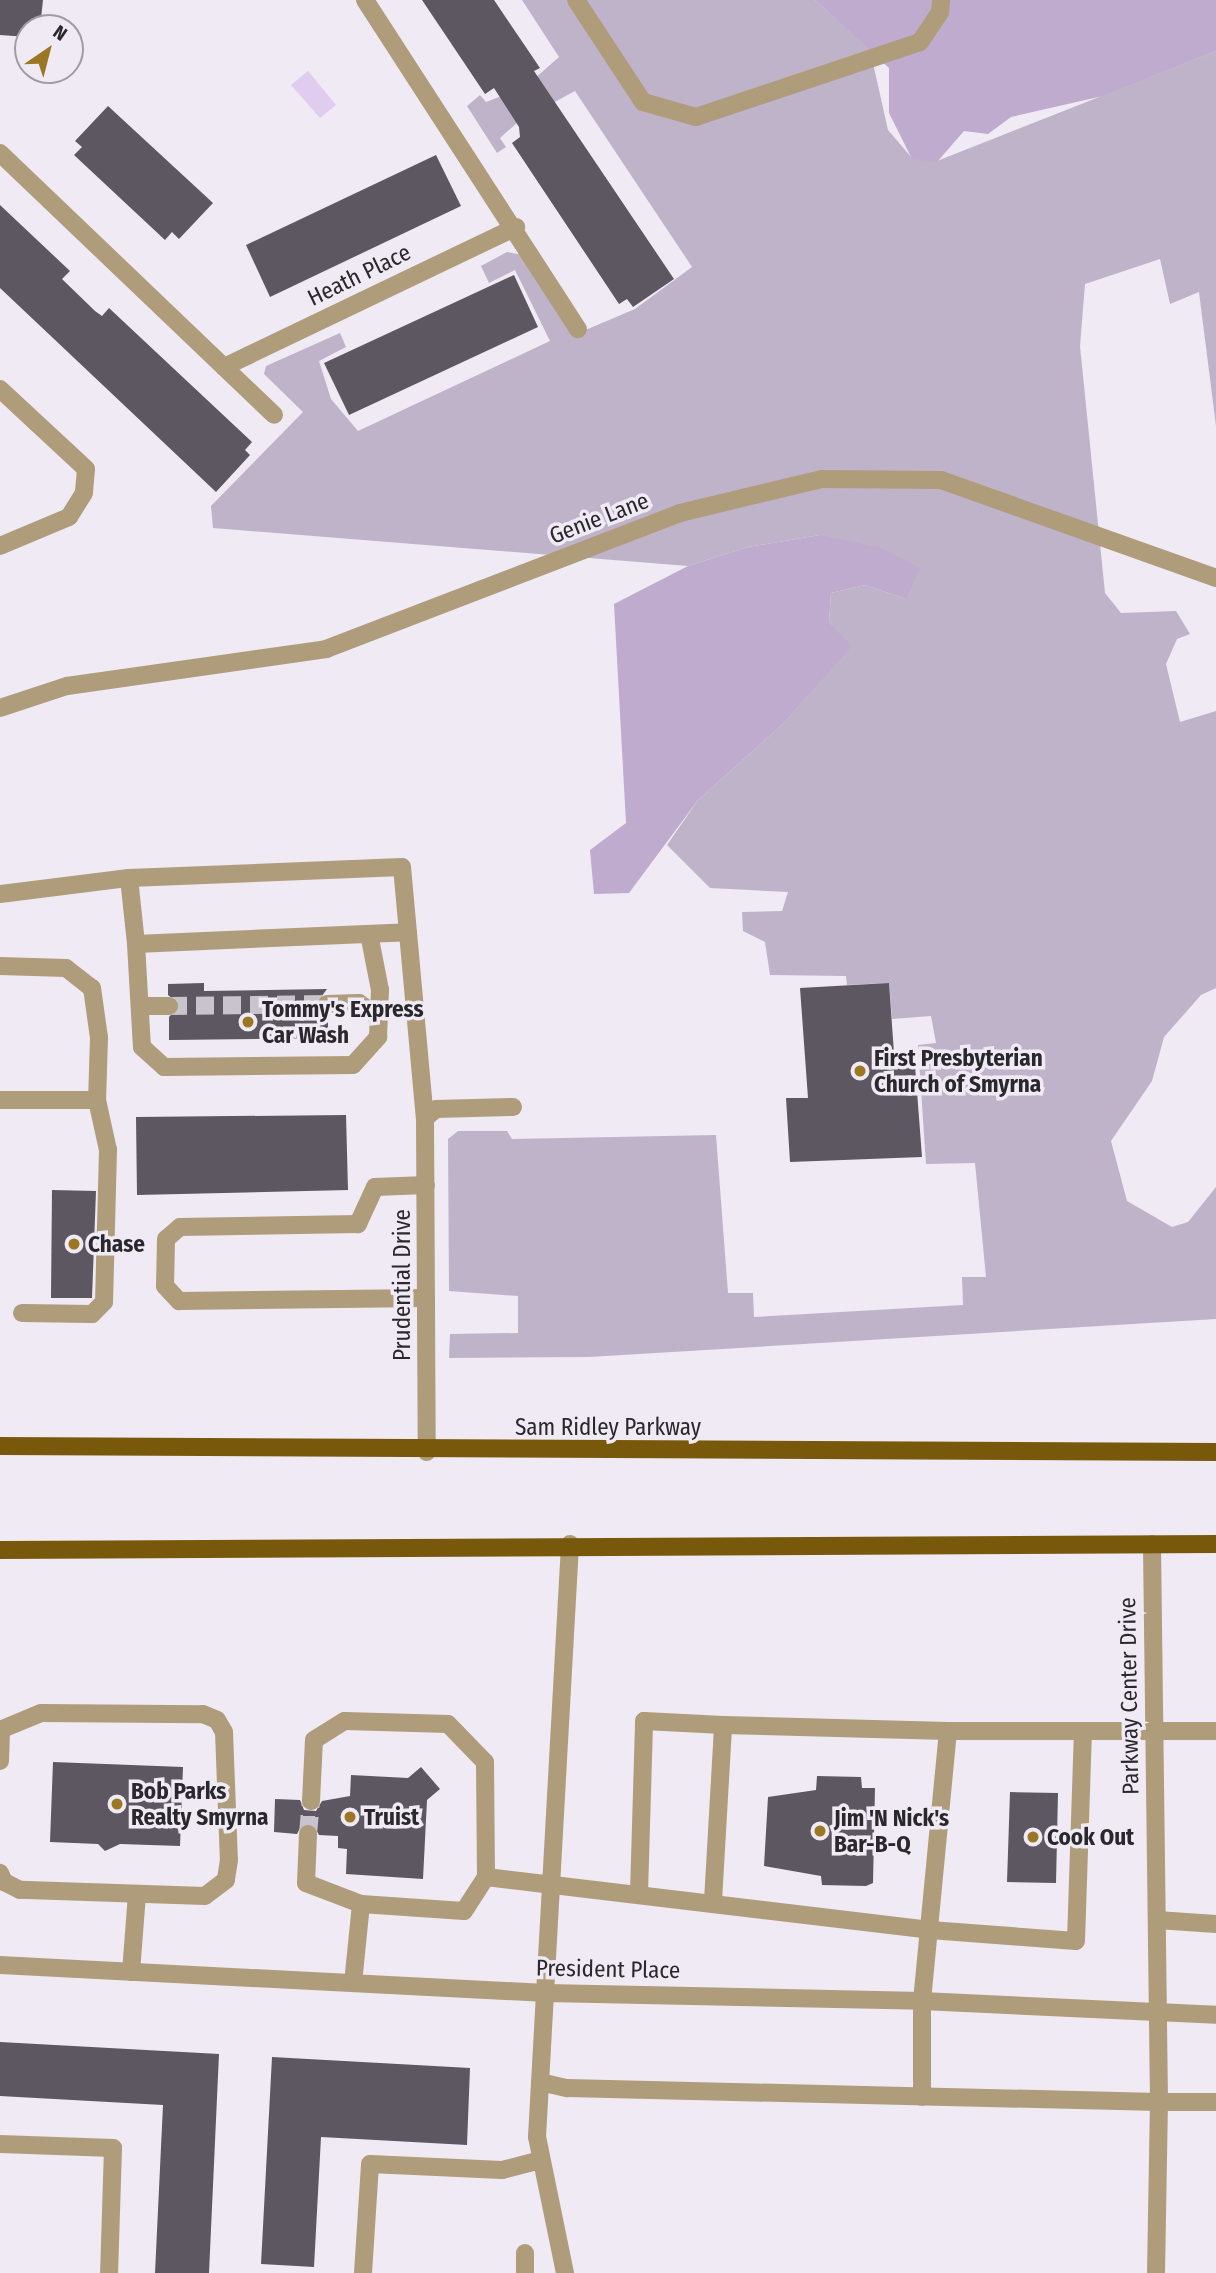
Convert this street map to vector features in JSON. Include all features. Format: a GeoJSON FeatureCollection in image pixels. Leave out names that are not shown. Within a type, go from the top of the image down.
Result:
{"type":"FeatureCollection","features":[{"type":"Feature","properties":{"kind":"main road","name":"Sam Ridley Parkway"},"geometry":{"type":"LineString","coordinates":[[0,1446],[427,1452],[1216,1452]]}},
{"type":"Feature","properties":{"kind":"main road"},"geometry":{"type":"LineString","coordinates":[[0,1549],[570,1544],[1216,1544]]}},
{"type":"Feature","properties":{"kind":"street"},"geometry":{"type":"LineString","coordinates":[[365,0],[516,227],[578,329]]}},
{"type":"Feature","properties":{"kind":"street"},"geometry":{"type":"LineString","coordinates":[[576,0],[643,102],[696,117],[920,42],[940,12],[940,0]]}},
{"type":"Feature","properties":{"kind":"street"},"geometry":{"type":"LineString","coordinates":[[0,153],[274,415]]}},
{"type":"Feature","properties":{"kind":"street","name":"Heath Place"},"geometry":{"type":"LineString","coordinates":[[223,367],[516,227]]}},
{"type":"Feature","properties":{"kind":"street"},"geometry":{"type":"LineString","coordinates":[[0,388],[86,469],[85,493],[69,517],[0,546]]}},
{"type":"Feature","properties":{"kind":"street","name":"Genie Lane"},"geometry":{"type":"LineString","coordinates":[[0,708],[66,686],[326,649],[680,513],[822,479],[941,480],[1216,578]]}},
{"type":"Feature","properties":{"kind":"street","name":"Prudential Drive"},"geometry":{"type":"LineString","coordinates":[[129,878],[402,867],[425,1118],[427,1452]]}},
{"type":"Feature","properties":{"kind":"street"},"geometry":{"type":"LineString","coordinates":[[0,894],[129,878],[142,1047],[164,1067],[353,1065],[377,1037],[380,990],[369,934]]}},
{"type":"Feature","properties":{"kind":"street"},"geometry":{"type":"LineString","coordinates":[[136,944],[408,932]]}},
{"type":"Feature","properties":{"kind":"street"},"geometry":{"type":"LineString","coordinates":[[0,966],[66,968],[92,988],[99,1038],[97,1100],[108,1150],[104,1302],[92,1314],[22,1313]]}},
{"type":"Feature","properties":{"kind":"street"},"geometry":{"type":"LineString","coordinates":[[327,1004],[359,1003],[379,1017]]}},
{"type":"Feature","properties":{"kind":"street"},"geometry":{"type":"LineString","coordinates":[[140,1006],[169,1006]]}},
{"type":"Feature","properties":{"kind":"street"},"geometry":{"type":"LineString","coordinates":[[0,1100],[97,1100]]}},
{"type":"Feature","properties":{"kind":"street"},"geometry":{"type":"LineString","coordinates":[[425,1118],[436,1109],[513,1107]]}},
{"type":"Feature","properties":{"kind":"street"},"geometry":{"type":"LineString","coordinates":[[426,1185],[375,1187],[358,1224],[180,1227],[166,1239],[165,1286],[179,1301],[426,1298]]}},
{"type":"Feature","properties":{"kind":"street"},"geometry":{"type":"LineString","coordinates":[[565,2273],[537,2137],[570,1544]]}},
{"type":"Feature","properties":{"kind":"street","name":"Parkway Center Drive"},"geometry":{"type":"LineString","coordinates":[[1152,1544],[1159,2102],[1156,2273]]}},
{"type":"Feature","properties":{"kind":"street"},"geometry":{"type":"LineString","coordinates":[[0,1761],[1,1730],[41,1713],[203,1714],[217,1720],[224,1732],[226,1880],[205,1896],[137,1894],[20,1890],[5,1882],[0,1873]]}},
{"type":"Feature","properties":{"kind":"street"},"geometry":{"type":"LineString","coordinates":[[308,1834],[306,1883],[361,1904],[464,1911],[486,1877],[485,1762],[448,1724],[345,1721],[314,1740],[311,1801]]}},
{"type":"Feature","properties":{"kind":"street"},"geometry":{"type":"LineString","coordinates":[[639,1893],[644,1721],[947,1731],[1154,1734],[1216,1731]]}},
{"type":"Feature","properties":{"kind":"street"},"geometry":{"type":"LineString","coordinates":[[713,1901],[723,1725]]}},
{"type":"Feature","properties":{"kind":"street"},"geometry":{"type":"LineString","coordinates":[[922,2097],[922,2001],[947,1731]]}},
{"type":"Feature","properties":{"kind":"street"},"geometry":{"type":"LineString","coordinates":[[486,1877],[713,1901],[930,1930],[1076,1941],[1083,1732]]}},
{"type":"Feature","properties":{"kind":"street"},"geometry":{"type":"LineString","coordinates":[[131,1972],[137,1894]]}},
{"type":"Feature","properties":{"kind":"street"},"geometry":{"type":"LineString","coordinates":[[353,1983],[361,1904]]}},
{"type":"Feature","properties":{"kind":"street"},"geometry":{"type":"LineString","coordinates":[[1157,1920],[1216,1924]]}},
{"type":"Feature","properties":{"kind":"street","name":"President Place"},"geometry":{"type":"LineString","coordinates":[[0,1965],[546,1993],[922,2001],[1158,2015],[1216,2015]]}},
{"type":"Feature","properties":{"kind":"street"},"geometry":{"type":"LineString","coordinates":[[540,2082],[567,2088],[1216,2102]]}},
{"type":"Feature","properties":{"kind":"street"},"geometry":{"type":"LineString","coordinates":[[0,2144],[113,2148],[109,2273]]}},
{"type":"Feature","properties":{"kind":"street"},"geometry":{"type":"LineString","coordinates":[[363,2273],[370,2164],[502,2170],[541,2160]]}},
{"type":"Feature","properties":{"kind":"street"},"geometry":{"type":"LineString","coordinates":[[525,2253],[525,2273]]}},
{"type":"Feature","properties":{"kind":"shaded area"},"geometry":{"type":"Polygon","coordinates":[[[522,0],[815,0],[870,50],[888,130],[912,158],[937,161],[1216,51],[1216,426],[1199,292],[1170,304],[1160,259],[1085,284],[1080,346],[1105,593],[1121,613],[1176,611],[1190,634],[1177,639],[1166,664],[1180,722],[1216,711],[1216,988],[1201,995],[1164,1037],[1152,1081],[1111,1141],[1127,1201],[1172,1227],[1188,1222],[1216,1187],[1216,1319],[589,1357],[449,1358],[450,1334],[518,1333],[518,1296],[449,1291],[448,1139],[458,1131],[507,1131],[512,1139],[716,1135],[728,1293],[753,1293],[754,1317],[963,1305],[962,1277],[986,1277],[975,1163],[926,1164],[918,1045],[936,1043],[931,1016],[892,1019],[889,983],[847,985],[846,976],[770,975],[765,942],[743,931],[742,912],[782,911],[788,892],[710,888],[667,845],[698,800],[783,724],[851,646],[829,622],[831,593],[865,585],[906,599],[820,535],[748,547],[688,566],[213,528],[211,506],[303,412],[264,374],[266,366],[340,333],[346,347],[319,361],[331,399],[358,431],[550,341],[515,270],[489,283],[481,266],[507,252],[523,255],[576,334],[635,309],[692,267],[575,91],[518,122],[500,138],[506,147],[497,153],[467,106],[480,95],[486,102],[525,87],[559,57],[522,0]]]}},
{"type":"Feature","properties":{"kind":"shaded area"},"geometry":{"type":"Polygon","coordinates":[[[815,0],[1216,0],[1216,51],[1103,96],[1011,117],[988,134],[964,131],[937,162],[912,159],[889,113],[889,68],[815,0]]]}},
{"type":"Feature","properties":{"kind":"shaded area"},"geometry":{"type":"Polygon","coordinates":[[[308,71],[336,105],[320,118],[291,85],[308,71]]]}},
{"type":"Feature","properties":{"kind":"shaded area"},"geometry":{"type":"Polygon","coordinates":[[[820,535],[881,548],[920,568],[906,599],[865,585],[831,593],[829,622],[852,646],[783,724],[698,800],[629,893],[594,894],[590,850],[626,823],[614,604],[688,566],[748,547],[820,535]]]}},
{"type":"Feature","properties":{"kind":"building"},"geometry":{"type":"Polygon","coordinates":[[[0,0],[43,0],[42,14],[14,14],[14,36],[0,35],[0,0]]]}},
{"type":"Feature","properties":{"kind":"building"},"geometry":{"type":"Polygon","coordinates":[[[422,0],[494,0],[540,68],[534,71],[674,279],[633,307],[627,299],[619,304],[512,143],[520,137],[519,127],[494,88],[485,94],[422,0]]]}},
{"type":"Feature","properties":{"kind":"building"},"geometry":{"type":"Polygon","coordinates":[[[108,106],[213,203],[179,239],[172,232],[165,240],[74,155],[82,147],[75,141],[108,106]]]}},
{"type":"Feature","properties":{"kind":"building"},"geometry":{"type":"Polygon","coordinates":[[[436,155],[461,206],[270,297],[246,245],[436,155]]]}},
{"type":"Feature","properties":{"kind":"building"},"geometry":{"type":"Polygon","coordinates":[[[0,205],[70,271],[62,279],[95,311],[102,316],[109,308],[252,442],[245,450],[250,455],[216,492],[0,288],[0,205]]]}},
{"type":"Feature","properties":{"kind":"building"},"geometry":{"type":"Polygon","coordinates":[[[514,275],[538,327],[349,415],[324,363],[514,275]]]}},
{"type":"Feature","properties":{"kind":"building","name":"Tommy's Express Car Wash"},"geometry":{"type":"Polygon","coordinates":[[[204,983],[204,991],[327,989],[316,1004],[328,1015],[328,1038],[169,1040],[169,1017],[180,1005],[168,995],[168,984],[204,983]]]}},
{"type":"Feature","properties":{"kind":"building","name":"First Presbyterian Church of Smyrna"},"geometry":{"type":"Polygon","coordinates":[[[889,983],[894,1053],[914,1052],[922,1157],[790,1162],[786,1098],[808,1098],[800,988],[889,983]]]}},
{"type":"Feature","properties":{"kind":"building"},"geometry":{"type":"Polygon","coordinates":[[[346,1115],[348,1190],[137,1195],[136,1117],[346,1115]]]}},
{"type":"Feature","properties":{"kind":"building","name":"Chase"},"geometry":{"type":"Polygon","coordinates":[[[52,1190],[96,1191],[92,1298],[51,1298],[52,1190]]]}},
{"type":"Feature","properties":{"kind":"building","name":"Bob Parks Realty Smyrna"},"geometry":{"type":"Polygon","coordinates":[[[53,1762],[183,1767],[180,1846],[120,1844],[105,1851],[98,1844],[50,1842],[53,1762]]]}},
{"type":"Feature","properties":{"kind":"building","name":"Truist"},"geometry":{"type":"Polygon","coordinates":[[[421,1767],[440,1789],[427,1800],[423,1879],[346,1874],[347,1849],[338,1848],[338,1836],[319,1835],[313,1824],[302,1824],[297,1834],[274,1832],[275,1799],[300,1800],[304,1810],[316,1811],[322,1801],[350,1796],[351,1775],[408,1778],[421,1767]]]}},
{"type":"Feature","properties":{"kind":"building","name":"Jim 'N Nick's Bar-B-Q"},"geometry":{"type":"Polygon","coordinates":[[[817,1776],[861,1777],[862,1788],[875,1788],[873,1883],[866,1886],[822,1885],[821,1876],[764,1866],[768,1797],[816,1790],[817,1776]]]}},
{"type":"Feature","properties":{"kind":"building","name":"Cook Out"},"geometry":{"type":"Polygon","coordinates":[[[1010,1792],[1058,1793],[1056,1883],[1007,1882],[1010,1792]]]}},
{"type":"Feature","properties":{"kind":"building"},"geometry":{"type":"Polygon","coordinates":[[[0,2042],[219,2054],[209,2273],[155,2273],[163,2105],[0,2096],[0,2042]]]}},
{"type":"Feature","properties":{"kind":"building"},"geometry":{"type":"Polygon","coordinates":[[[272,2057],[470,2068],[467,2145],[321,2137],[314,2267],[261,2264],[272,2057]]]}},
{"type":"Feature","properties":{"kind":"tunnel"},"geometry":{"type":"LineString","coordinates":[[169,1006],[327,1004]]}},
{"type":"Feature","properties":{"kind":"tunnel"},"geometry":{"type":"LineString","coordinates":[[308,1834],[311,1801]]}},
{"type":"Feature","properties":{"kind":"place","name":"Tommy's Express Car Wash"},"geometry":{"type":"Point","coordinates":[248,1022]}},
{"type":"Feature","properties":{"kind":"place","name":"First Presbyterian Church of Smyrna"},"geometry":{"type":"Point","coordinates":[860,1071]}},
{"type":"Feature","properties":{"kind":"place","name":"Chase"},"geometry":{"type":"Point","coordinates":[74,1244]}},
{"type":"Feature","properties":{"kind":"place","name":"Bob Parks Realty Smyrna"},"geometry":{"type":"Point","coordinates":[117,1804]}},
{"type":"Feature","properties":{"kind":"place","name":"Truist"},"geometry":{"type":"Point","coordinates":[350,1817]}},
{"type":"Feature","properties":{"kind":"place","name":"Jim 'N Nick's Bar-B-Q"},"geometry":{"type":"Point","coordinates":[820,1831]}},
{"type":"Feature","properties":{"kind":"place","name":"Cook Out"},"geometry":{"type":"Point","coordinates":[1033,1837]}}]}
